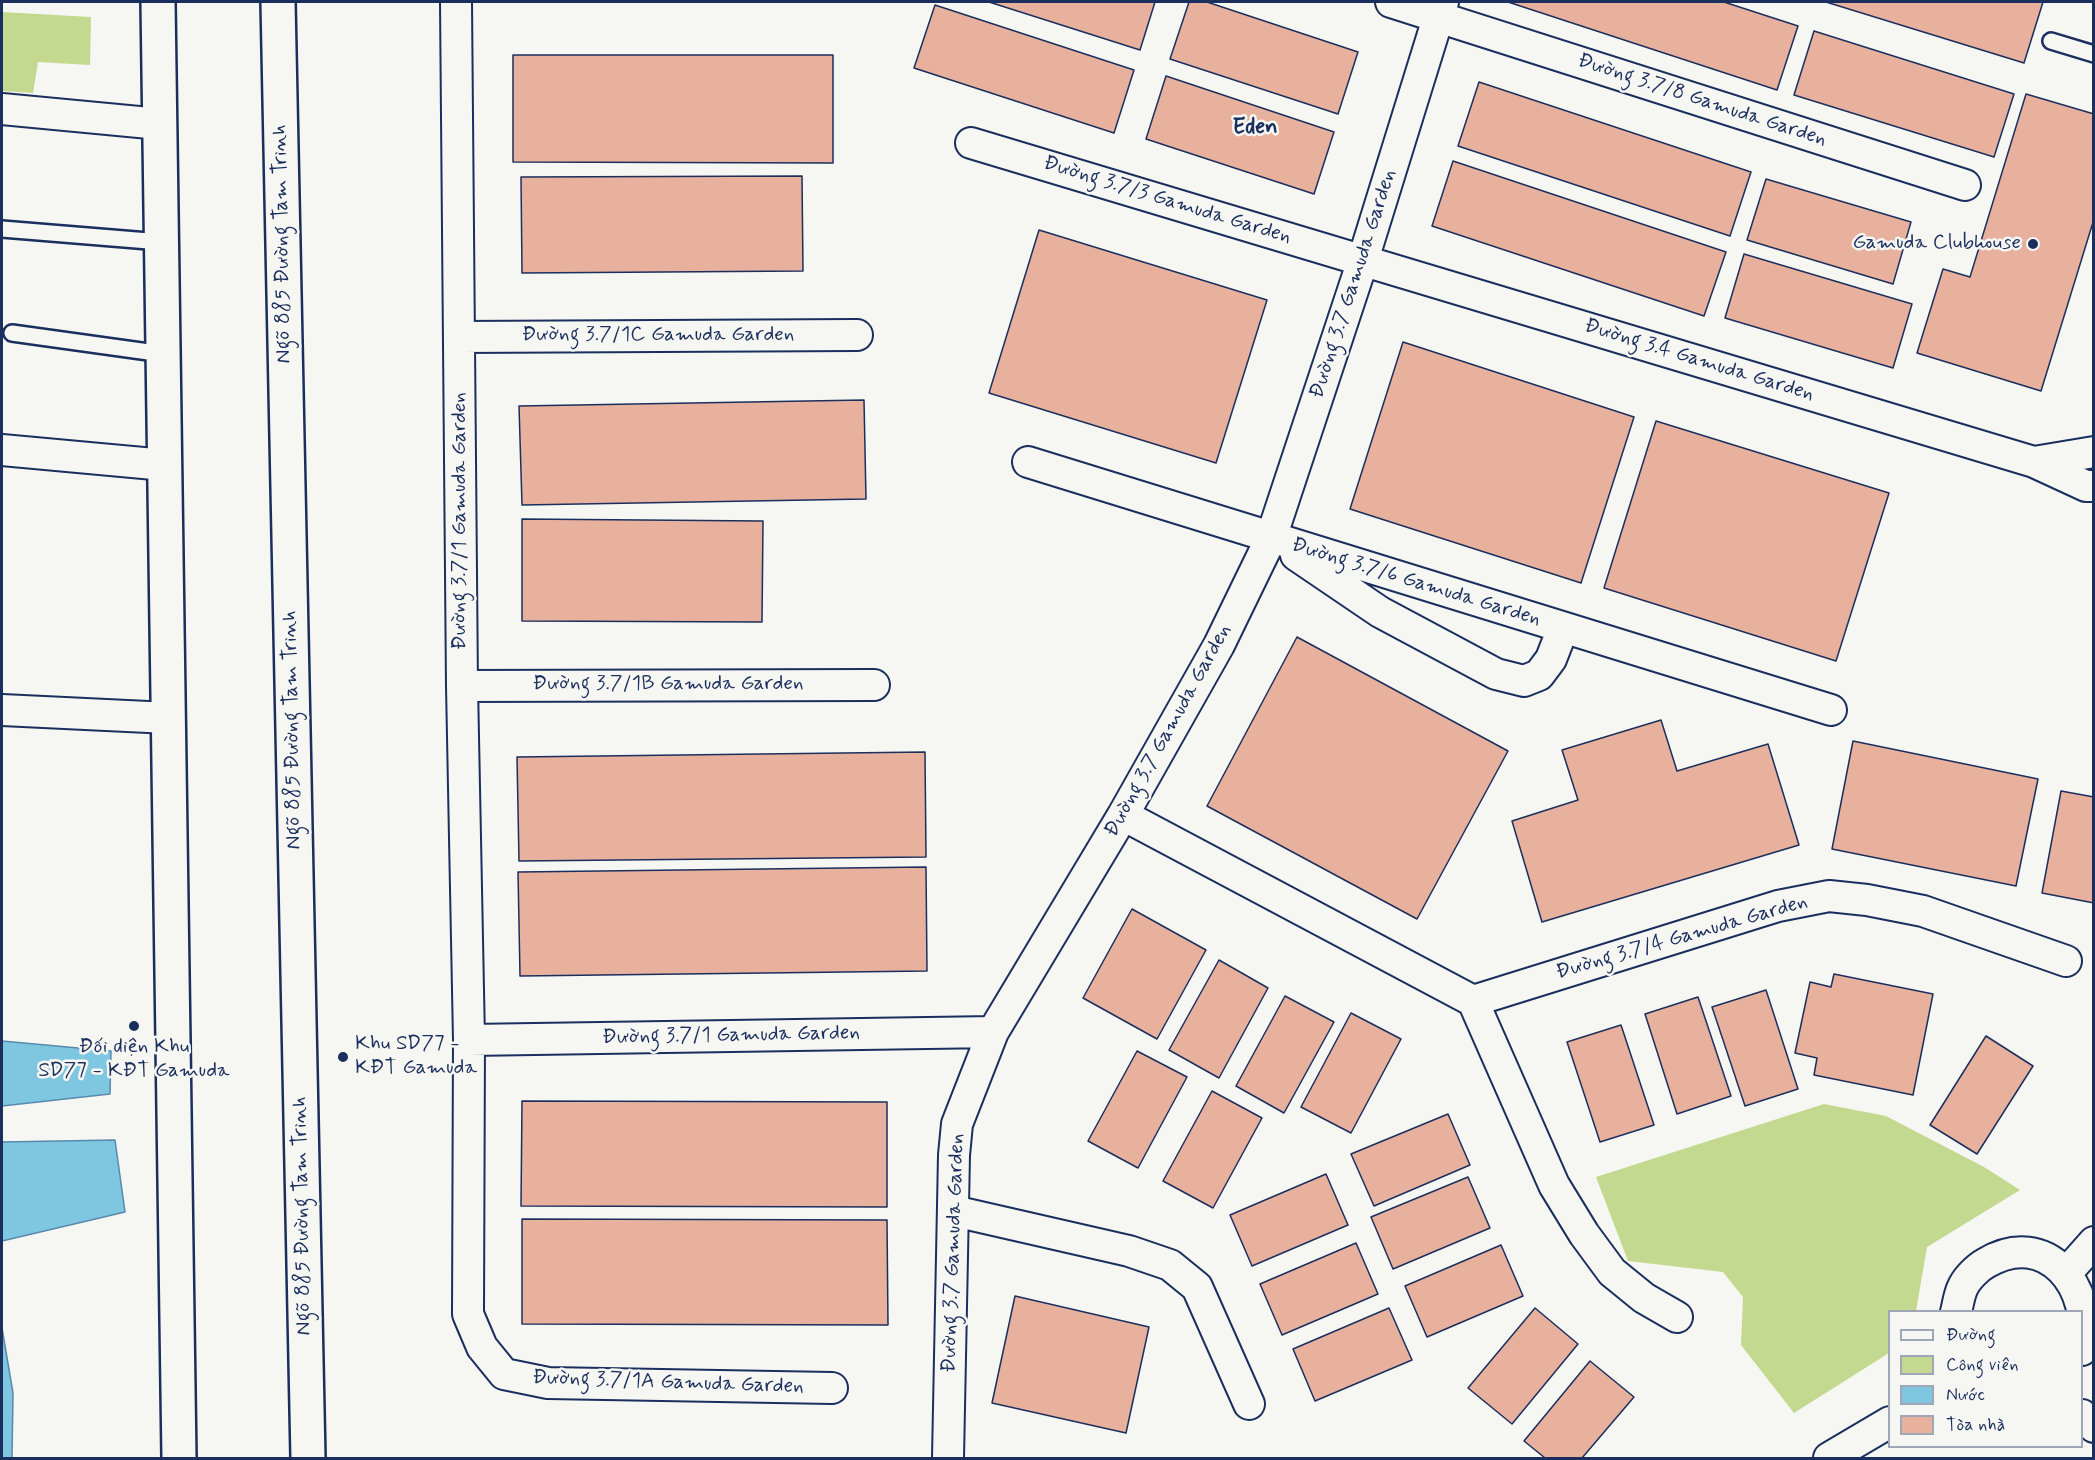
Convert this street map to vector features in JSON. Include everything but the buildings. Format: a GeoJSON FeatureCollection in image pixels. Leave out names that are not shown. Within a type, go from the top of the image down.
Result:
{"type":"FeatureCollection","features":[{"type":"Feature","properties":{"kind":"street"},"geometry":{"type":"LineString","coordinates":[[158,2],[178,1458]]}},
{"type":"Feature","properties":{"kind":"street","name":"Ngõ 885 Đường Tam Trinh"},"geometry":{"type":"LineString","coordinates":[[278,2],[308,1458]]}},
{"type":"Feature","properties":{"kind":"street","name":"Đường 3.7/1 Gamuda Garden"},"geometry":{"type":"LineString","coordinates":[[456,2],[462,686],[469,1041],[468,1314],[482,1347],[504,1374]]}},
{"type":"Feature","properties":{"kind":"street","name":"Đường 3.7/8 Gamuda Garden"},"geometry":{"type":"LineString","coordinates":[[1391,2],[1441,9],[1965,185]]}},
{"type":"Feature","properties":{"kind":"street","name":"Đường 3.7 Gamuda Garden"},"geometry":{"type":"LineString","coordinates":[[948,1458],[954,1155],[957,1124],[993,1032],[1123,816],[1219,645],[1271,538],[1363,260],[1441,9]]}},
{"type":"Feature","properties":{"kind":"street"},"geometry":{"type":"LineString","coordinates":[[2,109],[160,124]]}},
{"type":"Feature","properties":{"kind":"street","name":"Đường 3.7/3 Gamuda Garden"},"geometry":{"type":"LineString","coordinates":[[971,143],[1363,260]]}},
{"type":"Feature","properties":{"kind":"street","name":"Đường 3.4 Gamuda Garden"},"geometry":{"type":"LineString","coordinates":[[1363,260],[2034,462],[2086,486],[2094,486]]}},
{"type":"Feature","properties":{"kind":"street","name":"Đường 3.7/1C Gamuda Garden"},"geometry":{"type":"LineString","coordinates":[[460,337],[857,335]]}},
{"type":"Feature","properties":{"kind":"street"},"geometry":{"type":"LineString","coordinates":[[2,450],[165,465]]}},
{"type":"Feature","properties":{"kind":"street","name":"Đường 3.4 Gamuda Garden"},"geometry":{"type":"LineString","coordinates":[[2034,462],[2094,452]]}},
{"type":"Feature","properties":{"kind":"street"},"geometry":{"type":"LineString","coordinates":[[1028,462],[1271,538]]}},
{"type":"Feature","properties":{"kind":"street","name":"Đường 3.7/6 Gamuda Garden"},"geometry":{"type":"LineString","coordinates":[[1271,538],[1831,711]]}},
{"type":"Feature","properties":{"kind":"street","name":"Đường 3.7/6 Gamuda Garden"},"geometry":{"type":"LineString","coordinates":[[1271,538],[1380,612],[1496,674],[1524,681],[1539,675],[1551,659],[1563,628]]}},
{"type":"Feature","properties":{"kind":"street","name":"Đường 3.7/1B Gamuda Garden"},"geometry":{"type":"LineString","coordinates":[[462,686],[874,685]]}},
{"type":"Feature","properties":{"kind":"street"},"geometry":{"type":"LineString","coordinates":[[2,710],[168,718]]}},
{"type":"Feature","properties":{"kind":"street"},"geometry":{"type":"LineString","coordinates":[[1123,816],[1473,1001],[1554,1185],[1584,1234],[1612,1272],[1644,1298],[1677,1317]]}},
{"type":"Feature","properties":{"kind":"street","name":"Đường 3.7/4 Gamuda Garden"},"geometry":{"type":"LineString","coordinates":[[1473,1001],[1778,906],[1829,896],[1867,900],[1923,911],[2066,961]]}},
{"type":"Feature","properties":{"kind":"street","name":"Đường 3.7/1 Gamuda Garden"},"geometry":{"type":"LineString","coordinates":[[469,1041],[993,1032]]}},
{"type":"Feature","properties":{"kind":"street"},"geometry":{"type":"LineString","coordinates":[[954,1211],[1129,1251],[1170,1264],[1197,1287],[1249,1404]]}},
{"type":"Feature","properties":{"kind":"street"},"geometry":{"type":"LineString","coordinates":[[2070,1269],[2094,1242]]}},
{"type":"Feature","properties":{"kind":"street"},"geometry":{"type":"LineString","coordinates":[[1956,1310],[1962,1287],[1978,1268],[1999,1255],[2024,1251],[2048,1255],[2070,1269],[2084,1288],[2091,1311],[2088,1342]]}},
{"type":"Feature","properties":{"kind":"street","name":"Đường 3.7/1A Gamuda Garden"},"geometry":{"type":"LineString","coordinates":[[504,1374],[548,1383],[832,1388]]}},
{"type":"Feature","properties":{"kind":"street"},"geometry":{"type":"LineString","coordinates":[[2083,1416],[2094,1427]]}},
{"type":"Feature","properties":{"kind":"street"},"geometry":{"type":"LineString","coordinates":[[1829,1458],[1888,1423]]}},
{"type":"Feature","properties":{"kind":"lane"},"geometry":{"type":"LineString","coordinates":[[2051,41],[2094,54]]}},
{"type":"Feature","properties":{"kind":"lane"},"geometry":{"type":"LineString","coordinates":[[2,229],[162,242]]}},
{"type":"Feature","properties":{"kind":"lane"},"geometry":{"type":"LineString","coordinates":[[12,333],[163,354]]}},
{"type":"Feature","properties":{"kind":"green space"},"geometry":{"type":"Polygon","coordinates":[[[2,12],[91,17],[90,65],[38,62],[33,93],[2,91],[2,12]]]}},
{"type":"Feature","properties":{"kind":"green space"},"geometry":{"type":"Polygon","coordinates":[[[1824,1104],[1886,1116],[1984,1167],[2020,1190],[1927,1247],[1916,1310],[1888,1310],[1888,1354],[1794,1413],[1741,1345],[1743,1297],[1723,1272],[1628,1261],[1596,1177],[1824,1104]]]}},
{"type":"Feature","properties":{"kind":"water"},"geometry":{"type":"Polygon","coordinates":[[[2,1041],[111,1051],[110,1094],[2,1106],[2,1041]]]}},
{"type":"Feature","properties":{"kind":"water"},"geometry":{"type":"Polygon","coordinates":[[[115,1140],[125,1212],[2,1241],[2,1142],[115,1140]]]}},
{"type":"Feature","properties":{"kind":"water"},"geometry":{"type":"Polygon","coordinates":[[[2,1328],[13,1393],[12,1458],[2,1458],[2,1328]]]}},
{"type":"Feature","properties":{"kind":"place","name":"Gamuda Clubhouse"},"geometry":{"type":"Point","coordinates":[2033,244]}},
{"type":"Feature","properties":{"kind":"place","name":"Đối diện Khu SD77 - KĐT Gamuda"},"geometry":{"type":"Point","coordinates":[134,1026]}},
{"type":"Feature","properties":{"kind":"place","name":"Khu SD77 - KĐT Gamuda"},"geometry":{"type":"Point","coordinates":[343,1057]}},
{"type":"Feature","properties":{"kind":"district","name":"Eden"},"geometry":{"type":"Point","coordinates":[1255,128]}}]}
